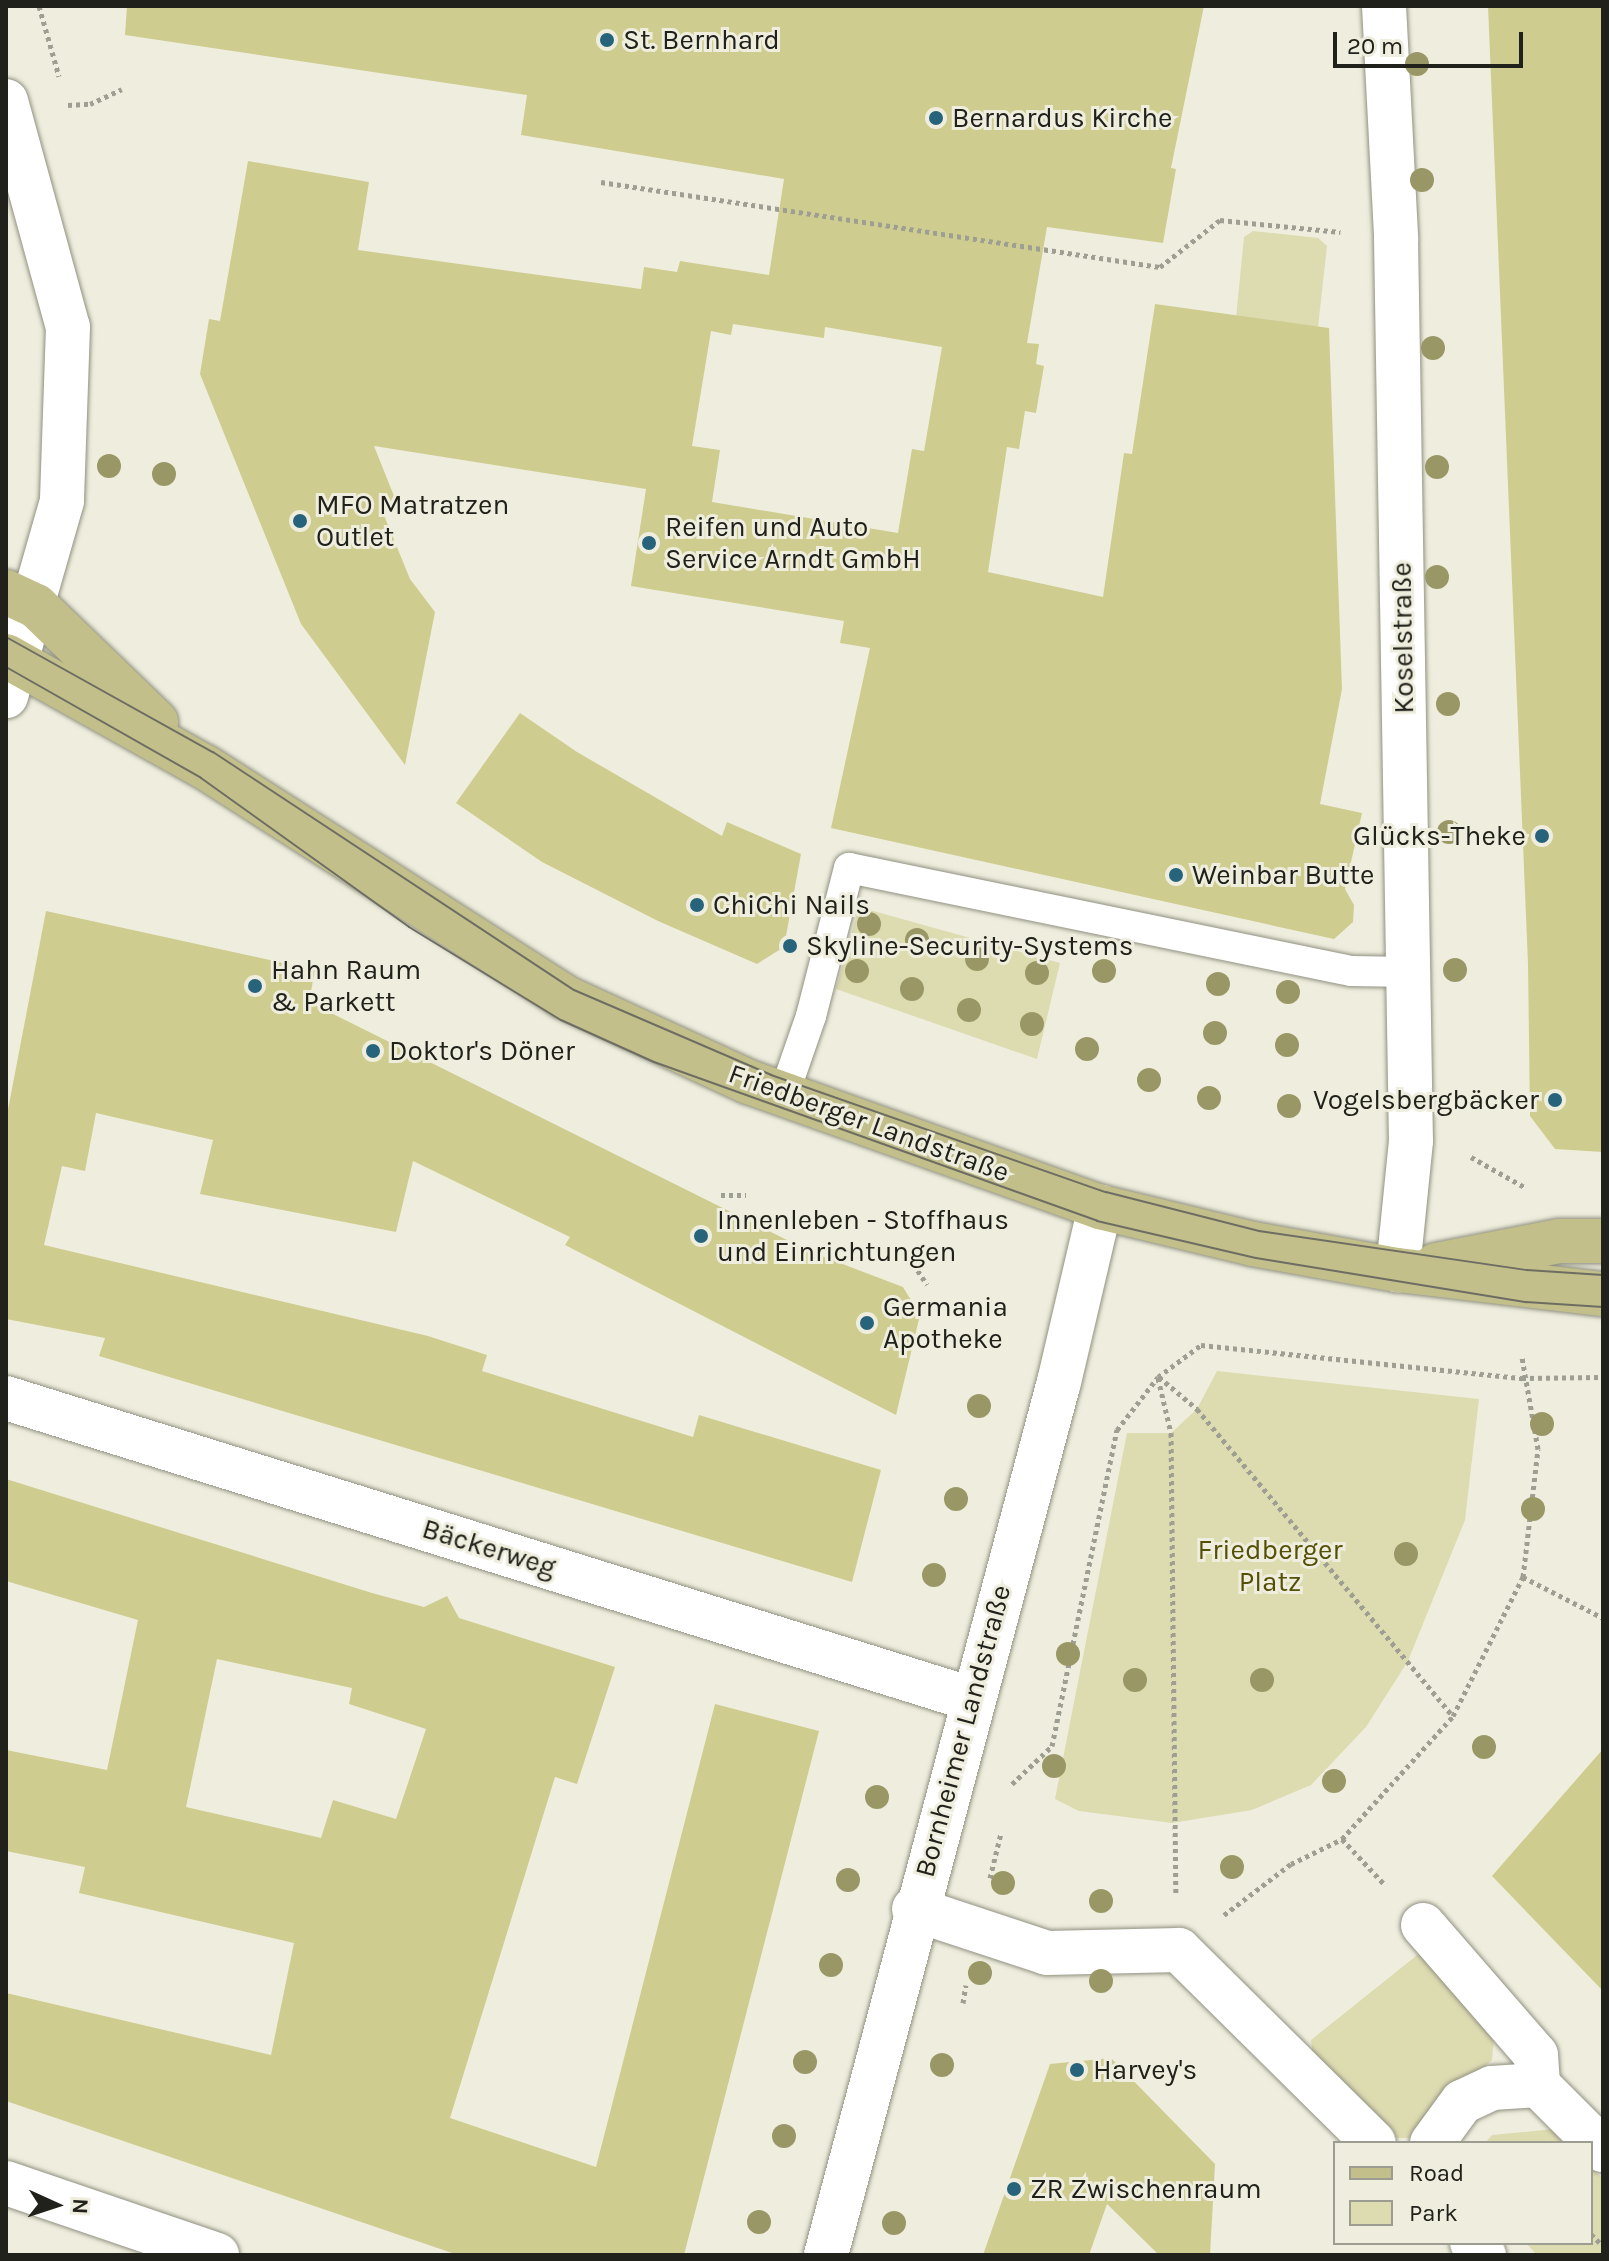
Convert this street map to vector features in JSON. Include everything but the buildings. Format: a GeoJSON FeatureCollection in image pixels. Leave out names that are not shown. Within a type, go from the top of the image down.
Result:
{"type":"FeatureCollection","features":[{"type":"Feature","properties":{"kind":"main road","name":"Friedberger Landstraße"},"geometry":{"type":"LineString","coordinates":[[21,599],[205,767]]}},
{"type":"Feature","properties":{"kind":"main road","name":"Friedberger Landstraße"},"geometry":{"type":"LineString","coordinates":[[10,671],[205,767],[564,997],[784,1094],[1100,1207],[1253,1244],[1398,1270],[1603,1294]]}},
{"type":"Feature","properties":{"kind":"main road"},"geometry":{"type":"LineString","coordinates":[[1398,1270],[1559,1241],[1603,1241]]}},
{"type":"Feature","properties":{"kind":"street","name":"Koselstraße"},"geometry":{"type":"LineString","coordinates":[[1384,6],[1396,238],[1411,1141],[1398,1270]]}},
{"type":"Feature","properties":{"kind":"street"},"geometry":{"type":"LineString","coordinates":[[6,101],[68,327],[62,501],[21,599],[10,671]]}},
{"type":"Feature","properties":{"kind":"street","name":"Bornheimer Landstraße"},"geometry":{"type":"LineString","coordinates":[[826,2255],[914,1909],[1059,1382],[1100,1207]]}},
{"type":"Feature","properties":{"kind":"street","name":"Bäckerweg"},"geometry":{"type":"LineString","coordinates":[[6,1398],[971,1699]]}},
{"type":"Feature","properties":{"kind":"street"},"geometry":{"type":"LineString","coordinates":[[914,1909],[1047,1953],[1179,1950],[1372,2141]]}},
{"type":"Feature","properties":{"kind":"street"},"geometry":{"type":"LineString","coordinates":[[1423,1925],[1536,2055],[1538,2085],[1603,2150]]}},
{"type":"Feature","properties":{"kind":"street"},"geometry":{"type":"LineString","coordinates":[[1433,2141],[1462,2102],[1492,2088],[1538,2085]]}},
{"type":"Feature","properties":{"kind":"street"},"geometry":{"type":"LineString","coordinates":[[6,2183],[217,2255]]}},
{"type":"Feature","properties":{"kind":"lane"},"geometry":{"type":"LineString","coordinates":[[784,1094],[811,1016],[849,868],[1351,971],[1408,972]]}},
{"type":"Feature","properties":{"kind":"path"},"geometry":{"type":"LineString","coordinates":[[39,6],[68,107],[122,89]]}},
{"type":"Feature","properties":{"kind":"path"},"geometry":{"type":"LineString","coordinates":[[601,182],[1160,267],[1220,220],[1396,238]]}},
{"type":"Feature","properties":{"kind":"path"},"geometry":{"type":"LineString","coordinates":[[1471,1157],[1530,1191]]}},
{"type":"Feature","properties":{"kind":"path"},"geometry":{"type":"LineString","coordinates":[[721,1195],[746,1195]]}},
{"type":"Feature","properties":{"kind":"path"},"geometry":{"type":"LineString","coordinates":[[909,1257],[927,1285]]}},
{"type":"Feature","properties":{"kind":"path"},"geometry":{"type":"LineString","coordinates":[[1009,1796],[1013,1781],[1052,1746],[1117,1430],[1158,1377],[1201,1345],[1522,1378],[1603,1377]]}},
{"type":"Feature","properties":{"kind":"path"},"geometry":{"type":"LineString","coordinates":[[1179,1950],[1291,1864],[1342,1839],[1453,1716],[1523,1577],[1538,1449],[1522,1378],[1522,1357]]}},
{"type":"Feature","properties":{"kind":"path"},"geometry":{"type":"LineString","coordinates":[[1158,1377],[1197,1409],[1453,1716]]}},
{"type":"Feature","properties":{"kind":"path"},"geometry":{"type":"LineString","coordinates":[[1158,1377],[1171,1433],[1172,1823],[1179,1950]]}},
{"type":"Feature","properties":{"kind":"path"},"geometry":{"type":"LineString","coordinates":[[1523,1577],[1603,1618]]}},
{"type":"Feature","properties":{"kind":"path"},"geometry":{"type":"LineString","coordinates":[[963,2003],[1002,1826]]}},
{"type":"Feature","properties":{"kind":"path"},"geometry":{"type":"LineString","coordinates":[[1342,1839],[1423,1925]]}},
{"type":"Feature","properties":{"kind":"green space"},"geometry":{"type":"Polygon","coordinates":[[[1253,231],[1318,238],[1327,246],[1318,327],[1236,318],[1244,237],[1253,231]]]}},
{"type":"Feature","properties":{"kind":"green space"},"geometry":{"type":"Polygon","coordinates":[[[859,907],[1060,963],[1037,1059],[836,989],[859,907]]]}},
{"type":"Feature","properties":{"kind":"green space","name":"Friedberger Platz"},"geometry":{"type":"Polygon","coordinates":[[[1217,1371],[1479,1399],[1465,1520],[1408,1661],[1366,1727],[1311,1785],[1252,1810],[1172,1823],[1079,1811],[1055,1799],[1127,1433],[1171,1433],[1197,1409],[1217,1371]]]}},
{"type":"Feature","properties":{"kind":"green space"},"geometry":{"type":"Polygon","coordinates":[[[1421,1952],[1494,2036],[1492,2060],[1409,2138],[1394,2138],[1313,2058],[1311,2040],[1421,1952]]]}},
{"type":"Feature","properties":{"kind":"green space"},"geometry":{"type":"Polygon","coordinates":[[[1554,2129],[1565,2141],[1487,2141],[1492,2135],[1554,2129]]]}},
{"type":"Feature","properties":{"kind":"green space"},"geometry":{"type":"Polygon","coordinates":[[[1593,2169],[1603,2179],[1603,2255],[1537,2255],[1528,2245],[1593,2245],[1593,2169]]]}},
{"type":"Feature","properties":{"kind":"tram line"},"geometry":{"type":"LineString","coordinates":[[6,637],[213,752],[574,990],[771,1075],[1106,1192],[1259,1231],[1527,1270],[1603,1275]]}},
{"type":"Feature","properties":{"kind":"tram line"},"geometry":{"type":"LineString","coordinates":[[6,667],[201,778],[409,927],[561,1020],[654,1062],[1097,1221],[1256,1258],[1526,1302],[1603,1307]]}},
{"type":"Feature","properties":{"kind":"place","name":"St. Bernhard"},"geometry":{"type":"Point","coordinates":[607,40]}},
{"type":"Feature","properties":{"kind":"place","name":"Bernardus Kirche"},"geometry":{"type":"Point","coordinates":[936,118]}},
{"type":"Feature","properties":{"kind":"place","name":"MFO Matratzen Outlet"},"geometry":{"type":"Point","coordinates":[300,521]}},
{"type":"Feature","properties":{"kind":"place","name":"Reifen und Auto Service Arndt GmbH"},"geometry":{"type":"Point","coordinates":[649,543]}},
{"type":"Feature","properties":{"kind":"place","name":"Glücks-Theke"},"geometry":{"type":"Point","coordinates":[1542,836]}},
{"type":"Feature","properties":{"kind":"place","name":"Weinbar Butte"},"geometry":{"type":"Point","coordinates":[1176,875]}},
{"type":"Feature","properties":{"kind":"place","name":"ChiChi Nails"},"geometry":{"type":"Point","coordinates":[697,905]}},
{"type":"Feature","properties":{"kind":"place","name":"Skyline-Security-Systems"},"geometry":{"type":"Point","coordinates":[790,946]}},
{"type":"Feature","properties":{"kind":"place","name":"Hahn Raum & Parkett"},"geometry":{"type":"Point","coordinates":[255,986]}},
{"type":"Feature","properties":{"kind":"place","name":"Doktor's Döner"},"geometry":{"type":"Point","coordinates":[373,1051]}},
{"type":"Feature","properties":{"kind":"place","name":"Vogelsbergbäcker"},"geometry":{"type":"Point","coordinates":[1555,1100]}},
{"type":"Feature","properties":{"kind":"place","name":"Innenleben - Stoffhaus und Einrichtungen"},"geometry":{"type":"Point","coordinates":[701,1236]}},
{"type":"Feature","properties":{"kind":"place","name":"Germania Apotheke"},"geometry":{"type":"Point","coordinates":[867,1323]}},
{"type":"Feature","properties":{"kind":"place","name":"Harvey's"},"geometry":{"type":"Point","coordinates":[1077,2070]}},
{"type":"Feature","properties":{"kind":"place","name":"ZR Zwischenraum"},"geometry":{"type":"Point","coordinates":[1014,2189]}}]}
